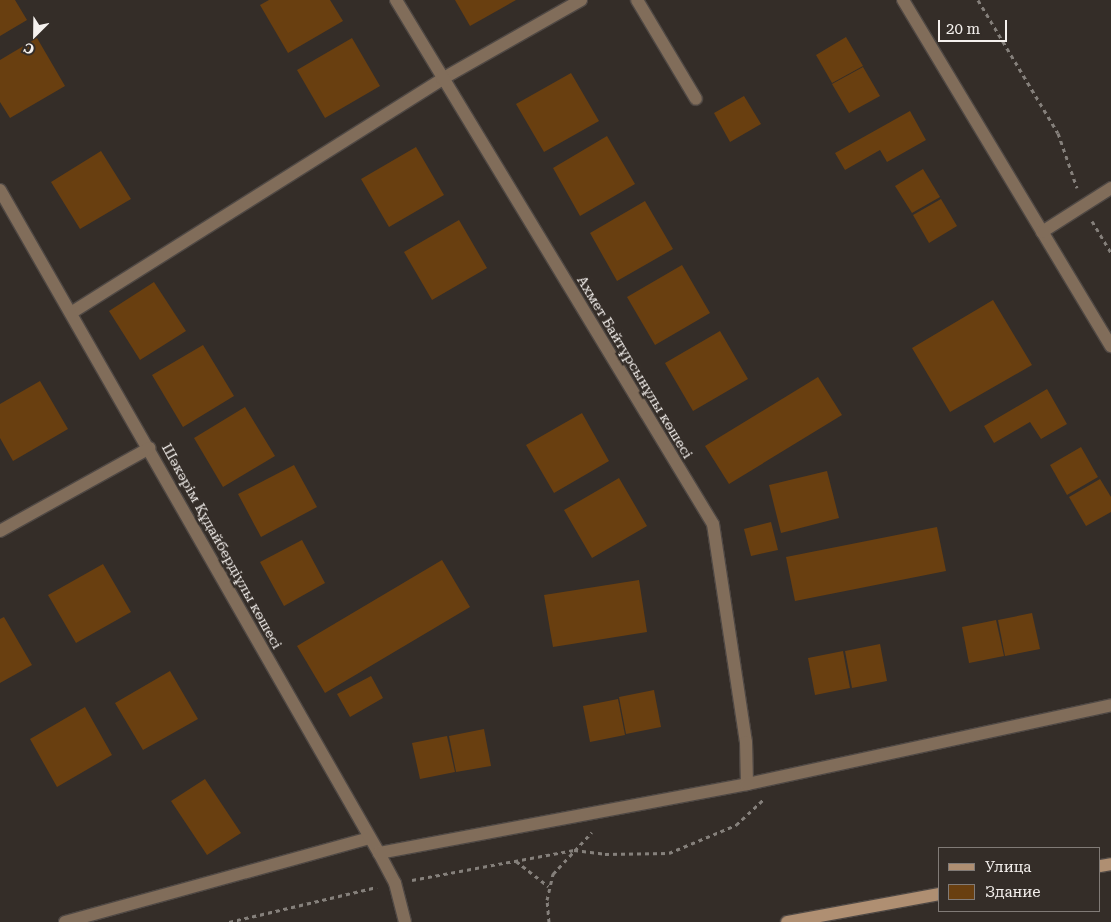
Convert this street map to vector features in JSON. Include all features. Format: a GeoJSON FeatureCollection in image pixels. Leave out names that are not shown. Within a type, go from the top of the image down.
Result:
{"type":"FeatureCollection","features":[{"type":"Feature","properties":{"kind":"main road"},"geometry":{"type":"LineString","coordinates":[[786,922],[938,894]]}},
{"type":"Feature","properties":{"kind":"street","name":"Ахмет Байтұрсынұлы көшесі"},"geometry":{"type":"LineString","coordinates":[[396,0],[442,79],[713,524],[746,742],[746,784]]}},
{"type":"Feature","properties":{"kind":"street"},"geometry":{"type":"LineString","coordinates":[[72,313],[442,79],[581,0]]}},
{"type":"Feature","properties":{"kind":"street"},"geometry":{"type":"LineString","coordinates":[[637,0],[696,99]]}},
{"type":"Feature","properties":{"kind":"street"},"geometry":{"type":"LineString","coordinates":[[903,0],[1111,346]]}},
{"type":"Feature","properties":{"kind":"street"},"geometry":{"type":"LineString","coordinates":[[1042,232],[1111,188]]}},
{"type":"Feature","properties":{"kind":"street","name":"Шәкәрім Құдайбердіұлы көшесі"},"geometry":{"type":"LineString","coordinates":[[0,190],[150,448],[379,853],[395,883],[406,922]]}},
{"type":"Feature","properties":{"kind":"street"},"geometry":{"type":"LineString","coordinates":[[0,531],[150,448]]}},
{"type":"Feature","properties":{"kind":"street"},"geometry":{"type":"LineString","coordinates":[[379,853],[746,784],[1111,705]]}},
{"type":"Feature","properties":{"kind":"street"},"geometry":{"type":"LineString","coordinates":[[65,922],[370,838]]}},
{"type":"Feature","properties":{"kind":"path"},"geometry":{"type":"LineString","coordinates":[[978,0],[1058,133],[1083,206],[1111,253]]}},
{"type":"Feature","properties":{"kind":"path"},"geometry":{"type":"LineString","coordinates":[[229,922],[395,883],[574,850],[605,854],[669,853],[736,825],[757,810],[775,778]]}},
{"type":"Feature","properties":{"kind":"path"},"geometry":{"type":"LineString","coordinates":[[549,922],[548,886],[574,850],[613,810]]}},
{"type":"Feature","properties":{"kind":"path"},"geometry":{"type":"LineString","coordinates":[[516,861],[548,886]]}},
{"type":"Feature","properties":{"kind":"building"},"geometry":{"type":"Polygon","coordinates":[[[0,0],[15,0],[27,20],[0,36],[0,0]]]}},
{"type":"Feature","properties":{"kind":"building"},"geometry":{"type":"Polygon","coordinates":[[[269,0],[330,0],[343,21],[288,53],[260,5],[269,0]]]}},
{"type":"Feature","properties":{"kind":"building"},"geometry":{"type":"Polygon","coordinates":[[[455,0],[516,0],[470,26],[455,0]]]}},
{"type":"Feature","properties":{"kind":"building"},"geometry":{"type":"Polygon","coordinates":[[[846,37],[863,66],[832,83],[816,55],[846,37]]]}},
{"type":"Feature","properties":{"kind":"building"},"geometry":{"type":"Polygon","coordinates":[[[37,38],[65,86],[10,118],[0,102],[0,60],[37,38]]]}},
{"type":"Feature","properties":{"kind":"building"},"geometry":{"type":"Polygon","coordinates":[[[352,38],[380,86],[325,118],[297,70],[352,38]]]}},
{"type":"Feature","properties":{"kind":"building"},"geometry":{"type":"Polygon","coordinates":[[[863,67],[880,96],[849,113],[832,84],[863,67]]]}},
{"type":"Feature","properties":{"kind":"building"},"geometry":{"type":"Polygon","coordinates":[[[571,73],[599,121],[544,152],[516,104],[571,73]]]}},
{"type":"Feature","properties":{"kind":"building"},"geometry":{"type":"Polygon","coordinates":[[[744,96],[761,124],[730,142],[714,113],[744,96]]]}},
{"type":"Feature","properties":{"kind":"building"},"geometry":{"type":"Polygon","coordinates":[[[910,111],[926,140],[887,162],[880,150],[845,170],[835,153],[910,111]]]}},
{"type":"Feature","properties":{"kind":"building"},"geometry":{"type":"Polygon","coordinates":[[[607,136],[635,184],[580,216],[553,168],[607,136]]]}},
{"type":"Feature","properties":{"kind":"building"},"geometry":{"type":"Polygon","coordinates":[[[416,147],[444,195],[389,227],[361,179],[416,147]]]}},
{"type":"Feature","properties":{"kind":"building"},"geometry":{"type":"Polygon","coordinates":[[[101,151],[131,199],[80,229],[51,182],[101,151]]]}},
{"type":"Feature","properties":{"kind":"building"},"geometry":{"type":"Polygon","coordinates":[[[923,169],[940,197],[912,213],[895,186],[923,169]]]}},
{"type":"Feature","properties":{"kind":"building"},"geometry":{"type":"Polygon","coordinates":[[[941,199],[957,226],[929,243],[913,215],[941,199]]]}},
{"type":"Feature","properties":{"kind":"building"},"geometry":{"type":"Polygon","coordinates":[[[645,201],[673,249],[617,281],[590,233],[645,201]]]}},
{"type":"Feature","properties":{"kind":"building"},"geometry":{"type":"Polygon","coordinates":[[[459,220],[487,268],[432,300],[404,252],[459,220]]]}},
{"type":"Feature","properties":{"kind":"building"},"geometry":{"type":"Polygon","coordinates":[[[682,265],[710,313],[655,345],[627,297],[682,265]]]}},
{"type":"Feature","properties":{"kind":"building"},"geometry":{"type":"Polygon","coordinates":[[[154,282],[186,331],[140,360],[109,311],[154,282]]]}},
{"type":"Feature","properties":{"kind":"building"},"geometry":{"type":"Polygon","coordinates":[[[993,300],[1032,365],[950,412],[912,348],[993,300]]]}},
{"type":"Feature","properties":{"kind":"building"},"geometry":{"type":"Polygon","coordinates":[[[720,331],[748,379],[693,411],[665,363],[720,331]]]}},
{"type":"Feature","properties":{"kind":"building"},"geometry":{"type":"Polygon","coordinates":[[[203,345],[234,396],[183,427],[152,375],[203,345]]]}},
{"type":"Feature","properties":{"kind":"building"},"geometry":{"type":"Polygon","coordinates":[[[818,377],[842,415],[729,484],[705,446],[818,377]]]}},
{"type":"Feature","properties":{"kind":"building"},"geometry":{"type":"Polygon","coordinates":[[[40,381],[68,429],[13,461],[0,438],[0,404],[40,381]]]}},
{"type":"Feature","properties":{"kind":"building"},"geometry":{"type":"Polygon","coordinates":[[[1047,389],[1067,424],[1041,439],[1030,422],[994,443],[984,426],[1047,389]]]}},
{"type":"Feature","properties":{"kind":"building"},"geometry":{"type":"Polygon","coordinates":[[[245,407],[275,456],[223,487],[194,438],[245,407]]]}},
{"type":"Feature","properties":{"kind":"building"},"geometry":{"type":"Polygon","coordinates":[[[582,413],[609,461],[554,493],[526,445],[582,413]]]}},
{"type":"Feature","properties":{"kind":"building"},"geometry":{"type":"Polygon","coordinates":[[[1081,447],[1098,477],[1067,495],[1050,465],[1081,447]]]}},
{"type":"Feature","properties":{"kind":"building"},"geometry":{"type":"Polygon","coordinates":[[[294,465],[317,507],[261,537],[238,494],[294,465]]]}},
{"type":"Feature","properties":{"kind":"building"},"geometry":{"type":"Polygon","coordinates":[[[827,471],[839,518],[781,533],[769,485],[827,471]]]}},
{"type":"Feature","properties":{"kind":"building"},"geometry":{"type":"Polygon","coordinates":[[[619,478],[647,526],[592,558],[564,510],[619,478]]]}},
{"type":"Feature","properties":{"kind":"building"},"geometry":{"type":"Polygon","coordinates":[[[1100,479],[1111,497],[1111,512],[1086,526],[1069,497],[1100,479]]]}},
{"type":"Feature","properties":{"kind":"building"},"geometry":{"type":"Polygon","coordinates":[[[771,522],[778,550],[751,556],[744,529],[771,522]]]}},
{"type":"Feature","properties":{"kind":"building"},"geometry":{"type":"Polygon","coordinates":[[[937,527],[946,571],[795,601],[786,557],[937,527]]]}},
{"type":"Feature","properties":{"kind":"building"},"geometry":{"type":"Polygon","coordinates":[[[302,540],[325,583],[284,606],[260,562],[302,540]]]}},
{"type":"Feature","properties":{"kind":"building"},"geometry":{"type":"Polygon","coordinates":[[[442,560],[470,607],[325,693],[297,646],[442,560]]]}},
{"type":"Feature","properties":{"kind":"building"},"geometry":{"type":"Polygon","coordinates":[[[103,564],[131,612],[76,643],[48,595],[103,564]]]}},
{"type":"Feature","properties":{"kind":"building"},"geometry":{"type":"Polygon","coordinates":[[[639,580],[647,632],[553,647],[544,595],[639,580]]]}},
{"type":"Feature","properties":{"kind":"building"},"geometry":{"type":"Polygon","coordinates":[[[1032,613],[1040,649],[1005,656],[998,620],[1032,613]]]}},
{"type":"Feature","properties":{"kind":"building"},"geometry":{"type":"Polygon","coordinates":[[[4,617],[32,665],[0,683],[0,619],[4,617]]]}},
{"type":"Feature","properties":{"kind":"building"},"geometry":{"type":"Polygon","coordinates":[[[996,620],[1004,656],[969,663],[962,627],[996,620]]]}},
{"type":"Feature","properties":{"kind":"building"},"geometry":{"type":"Polygon","coordinates":[[[880,644],[887,681],[852,688],[845,651],[880,644]]]}},
{"type":"Feature","properties":{"kind":"building"},"geometry":{"type":"Polygon","coordinates":[[[843,651],[850,688],[815,695],[808,658],[843,651]]]}},
{"type":"Feature","properties":{"kind":"building"},"geometry":{"type":"Polygon","coordinates":[[[170,671],[198,719],[143,750],[115,703],[170,671]]]}},
{"type":"Feature","properties":{"kind":"building"},"geometry":{"type":"Polygon","coordinates":[[[371,676],[383,698],[350,717],[337,694],[371,676]]]}},
{"type":"Feature","properties":{"kind":"building"},"geometry":{"type":"Polygon","coordinates":[[[654,690],[661,727],[626,734],[619,697],[654,690]]]}},
{"type":"Feature","properties":{"kind":"building"},"geometry":{"type":"Polygon","coordinates":[[[618,699],[625,735],[590,742],[583,706],[618,699]]]}},
{"type":"Feature","properties":{"kind":"building"},"geometry":{"type":"Polygon","coordinates":[[[85,707],[112,755],[57,787],[30,739],[85,707]]]}},
{"type":"Feature","properties":{"kind":"building"},"geometry":{"type":"Polygon","coordinates":[[[484,729],[491,766],[456,772],[449,736],[484,729]]]}},
{"type":"Feature","properties":{"kind":"building"},"geometry":{"type":"Polygon","coordinates":[[[447,736],[455,772],[420,779],[412,743],[447,736]]]}},
{"type":"Feature","properties":{"kind":"building"},"geometry":{"type":"Polygon","coordinates":[[[205,779],[241,833],[207,855],[171,801],[205,779]]]}}]}
